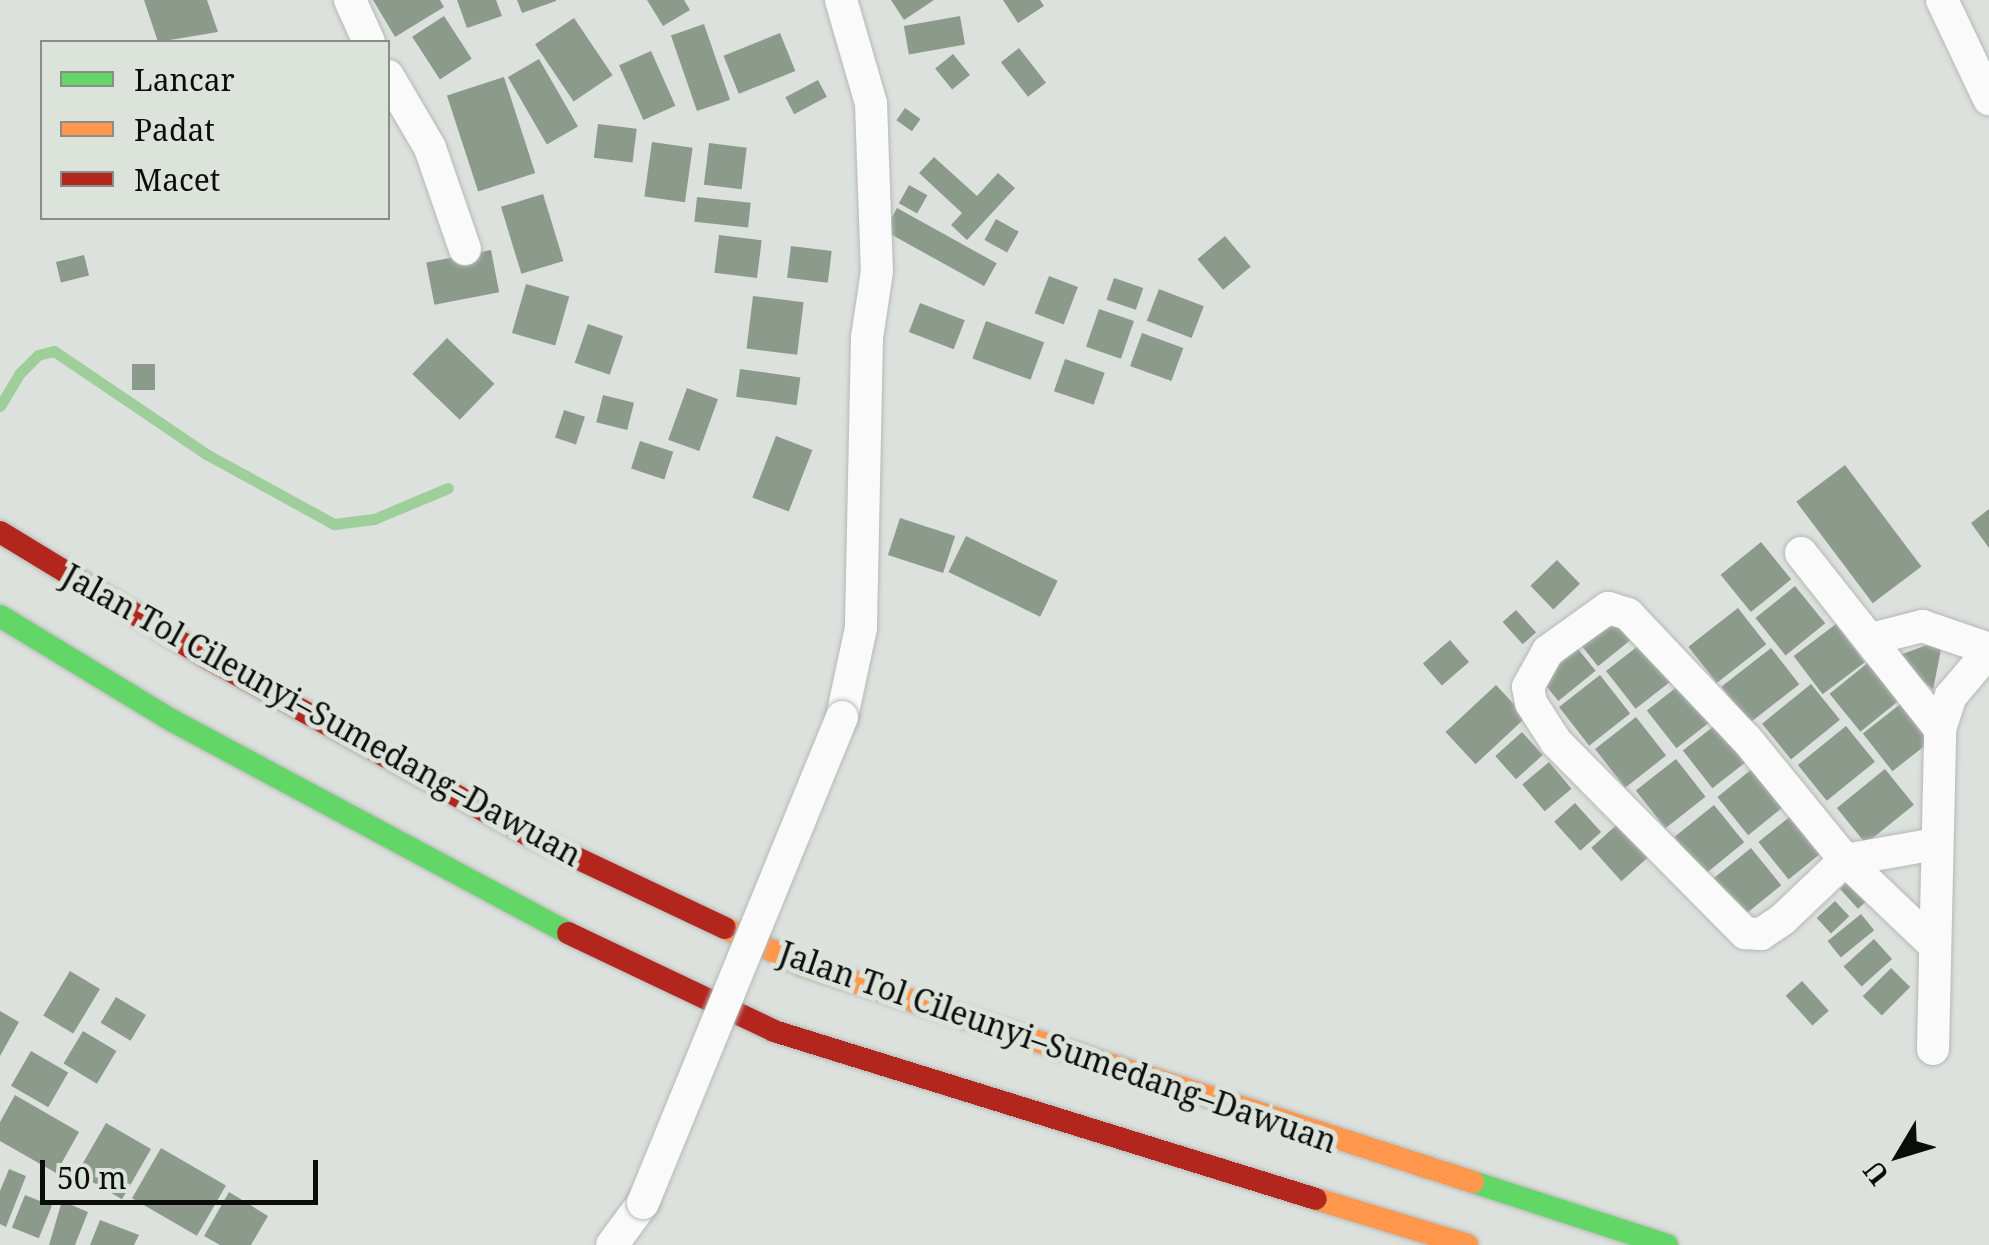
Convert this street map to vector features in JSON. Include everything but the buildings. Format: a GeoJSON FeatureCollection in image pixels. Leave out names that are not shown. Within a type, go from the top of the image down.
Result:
{"type":"FeatureCollection","features":[{"type":"Feature","properties":{"kind":"highway","name":"Jalan Tol Cileunyi–Sumedang–Dawuan"},"geometry":{"type":"LineString","coordinates":[[0,532],[210,659],[509,825],[802,965],[1667,1245]]}},
{"type":"Feature","properties":{"kind":"highway","name":"Jalan Tol Cileunyi–Sumedang–Dawuan"},"geometry":{"type":"LineString","coordinates":[[0,616],[174,722],[494,898],[774,1031],[1467,1245]]}},
{"type":"Feature","properties":{"kind":"street"},"geometry":{"type":"LineString","coordinates":[[350,0],[368,40]]}},
{"type":"Feature","properties":{"kind":"street"},"geometry":{"type":"LineString","coordinates":[[612,1245],[643,1203],[842,717],[861,628],[867,338],[878,271],[871,103],[841,0]]}},
{"type":"Feature","properties":{"kind":"street"},"geometry":{"type":"LineString","coordinates":[[1942,0],[1989,98]]}},
{"type":"Feature","properties":{"kind":"street"},"geometry":{"type":"LineString","coordinates":[[390,79],[430,148],[465,249]]}},
{"type":"Feature","properties":{"kind":"street"},"geometry":{"type":"LineString","coordinates":[[1801,553],[1940,729]]}},
{"type":"Feature","properties":{"kind":"street"},"geometry":{"type":"LineString","coordinates":[[1932,943],[1844,860],[1746,740],[1628,614],[1608,608],[1548,651],[1528,686],[1531,704],[1556,742],[1745,933],[1761,934],[1784,918],[1844,860],[1936,844]]}},
{"type":"Feature","properties":{"kind":"street"},"geometry":{"type":"LineString","coordinates":[[1871,639],[1922,626],[1989,651],[1951,696],[1940,729],[1932,943],[1933,1049]]}},
{"type":"Feature","properties":{"kind":"waterway"},"geometry":{"type":"LineString","coordinates":[[0,406],[19,374],[38,355],[54,351],[206,454],[334,524],[374,519],[448,488]]}},
{"type":"Feature","properties":{"kind":"traffic: fast"},"geometry":{"type":"LineString","coordinates":[[0,616],[173,721],[568,933]]}},
{"type":"Feature","properties":{"kind":"traffic: fast"},"geometry":{"type":"LineString","coordinates":[[1473,1182],[1667,1245]]}},
{"type":"Feature","properties":{"kind":"traffic: slow"},"geometry":{"type":"LineString","coordinates":[[725,928],[802,965],[1473,1182]]}},
{"type":"Feature","properties":{"kind":"traffic: slow"},"geometry":{"type":"LineString","coordinates":[[1316,1199],[1467,1245]]}},
{"type":"Feature","properties":{"kind":"traffic: jam"},"geometry":{"type":"LineString","coordinates":[[0,532],[209,659],[526,834],[725,928]]}},
{"type":"Feature","properties":{"kind":"traffic: jam"},"geometry":{"type":"LineString","coordinates":[[568,933],[774,1031],[1316,1199]]}}]}
